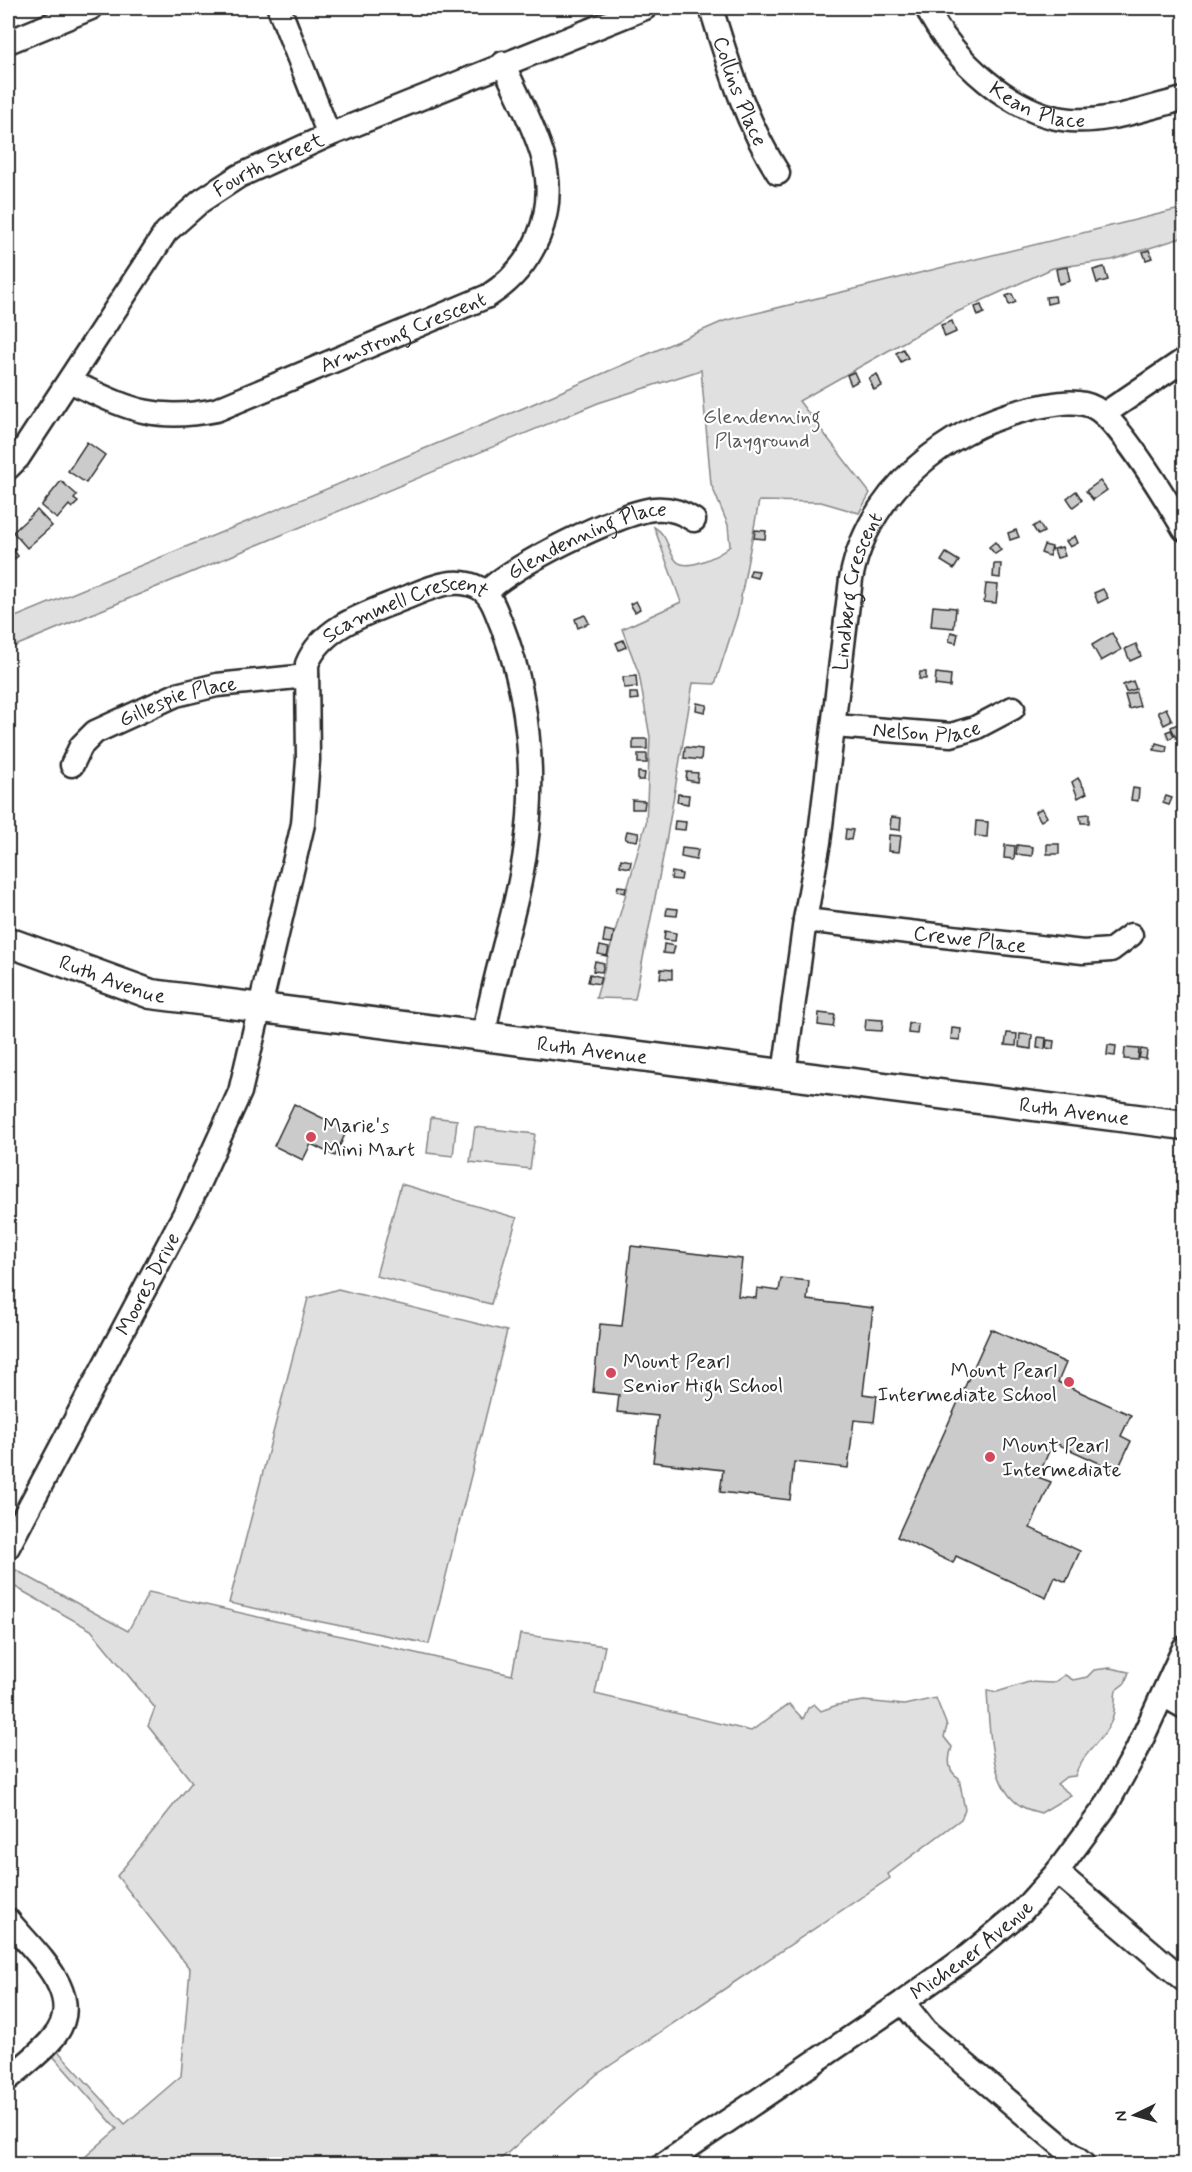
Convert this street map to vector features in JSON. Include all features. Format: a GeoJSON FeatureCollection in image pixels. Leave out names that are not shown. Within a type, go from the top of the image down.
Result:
{"type":"FeatureCollection","features":[{"type":"Feature","properties":{"kind":"main road","name":"Ruth Avenue"},"geometry":{"type":"LineString","coordinates":[[8,942],[152,994],[1185,1125]]}},
{"type":"Feature","properties":{"kind":"street"},"geometry":{"type":"LineString","coordinates":[[8,42],[91,8]]}},
{"type":"Feature","properties":{"kind":"street"},"geometry":{"type":"LineString","coordinates":[[279,8],[329,135]]}},
{"type":"Feature","properties":{"kind":"street","name":"Fourth Street"},"geometry":{"type":"LineString","coordinates":[[8,468],[18,458],[166,232],[201,201],[239,176],[329,135],[503,63],[645,8]]}},
{"type":"Feature","properties":{"kind":"street","name":"Collins Place"},"geometry":{"type":"LineString","coordinates":[[711,8],[739,98],[751,126],[778,173]]}},
{"type":"Feature","properties":{"kind":"street","name":"Kean Place"},"geometry":{"type":"LineString","coordinates":[[927,8],[940,31],[975,71],[1001,92],[1043,114],[1070,120],[1095,120],[1185,99]]}},
{"type":"Feature","properties":{"kind":"street","name":"Armstrong Crescent"},"geometry":{"type":"LineString","coordinates":[[69,381],[132,410],[158,416],[186,416],[216,410],[488,296],[505,285],[519,272],[537,243],[546,212],[547,185],[543,156],[503,63]]}},
{"type":"Feature","properties":{"kind":"street"},"geometry":{"type":"LineString","coordinates":[[1185,360],[1104,414],[1143,464],[1185,529]]}},
{"type":"Feature","properties":{"kind":"street","name":"Lindberg Crescent"},"geometry":{"type":"LineString","coordinates":[[784,1074],[805,920],[819,842],[854,566],[880,511],[905,478],[932,453],[956,437],[1018,411],[1068,403],[1083,404],[1104,414]]}},
{"type":"Feature","properties":{"kind":"street","name":"Glendenning Place"},"geometry":{"type":"LineString","coordinates":[[486,593],[508,574],[551,550],[643,511],[676,511],[694,520]]}},
{"type":"Feature","properties":{"kind":"street","name":"Scammell Crescent"},"geometry":{"type":"LineString","coordinates":[[261,1008],[294,866],[305,804],[309,729],[307,664],[317,645],[332,631],[357,618],[442,584],[462,583],[486,593],[507,639],[518,679],[526,734],[530,793],[522,874],[489,1004],[484,1035]]}},
{"type":"Feature","properties":{"kind":"street","name":"Gillespie Place"},"geometry":{"type":"LineString","coordinates":[[72,765],[81,746],[95,732],[176,695],[217,685],[307,676]]}},
{"type":"Feature","properties":{"kind":"street","name":"Nelson Place"},"geometry":{"type":"LineString","coordinates":[[834,726],[951,735],[975,728],[1013,708]]}},
{"type":"Feature","properties":{"kind":"street","name":"Crewe Place"},"geometry":{"type":"LineString","coordinates":[[805,920],[1083,952],[1111,950],[1131,935]]}},
{"type":"Feature","properties":{"kind":"street","name":"Moores Drive"},"geometry":{"type":"LineString","coordinates":[[8,1547],[213,1155],[242,1085],[261,1008]]}},
{"type":"Feature","properties":{"kind":"street","name":"Michener Avenue"},"geometry":{"type":"LineString","coordinates":[[664,2164],[903,2002],[1006,1926],[1058,1872],[1094,1825],[1112,1797],[1185,1648]]}},
{"type":"Feature","properties":{"kind":"street"},"geometry":{"type":"LineString","coordinates":[[1163,1695],[1185,1707]]}},
{"type":"Feature","properties":{"kind":"street"},"geometry":{"type":"LineString","coordinates":[[1058,1872],[1185,1980]]}},
{"type":"Feature","properties":{"kind":"street"},"geometry":{"type":"LineString","coordinates":[[8,1920],[60,1985],[66,2007],[64,2018],[54,2038],[8,2079]]}},
{"type":"Feature","properties":{"kind":"street"},"geometry":{"type":"LineString","coordinates":[[903,2002],[926,2031],[1083,2164]]}},
{"type":"Feature","properties":{"kind":"green space","name":"Glendenning Playground"},"geometry":{"type":"Polygon","coordinates":[[[1184,208],[1184,237],[1112,260],[1053,268],[957,312],[799,401],[870,493],[859,513],[821,502],[759,501],[738,613],[715,684],[693,683],[666,842],[635,999],[596,998],[646,823],[650,737],[639,674],[622,629],[681,602],[654,527],[666,540],[675,560],[681,564],[701,562],[720,554],[730,546],[728,525],[711,484],[701,370],[598,403],[8,649],[8,620],[521,409],[724,321],[1184,208]]]}},
{"type":"Feature","properties":{"kind":"green space"},"geometry":{"type":"Polygon","coordinates":[[[431,1117],[457,1120],[453,1156],[427,1153],[431,1117]]]}},
{"type":"Feature","properties":{"kind":"green space"},"geometry":{"type":"Polygon","coordinates":[[[475,1127],[535,1134],[530,1169],[470,1162],[475,1127]]]}},
{"type":"Feature","properties":{"kind":"green space"},"geometry":{"type":"Polygon","coordinates":[[[401,1184],[517,1218],[491,1304],[376,1276],[401,1184]]]}},
{"type":"Feature","properties":{"kind":"green space"},"geometry":{"type":"Polygon","coordinates":[[[338,1289],[507,1331],[429,1644],[229,1603],[308,1298],[338,1289]]]}},
{"type":"Feature","properties":{"kind":"green space"},"geometry":{"type":"Polygon","coordinates":[[[12,1568],[128,1631],[149,1592],[512,1675],[520,1634],[605,1646],[595,1694],[751,1731],[789,1704],[803,1719],[808,1708],[814,1704],[821,1711],[837,1705],[864,1701],[904,1705],[936,1698],[947,1726],[944,1737],[952,1747],[950,1768],[959,1778],[965,1810],[961,1819],[888,1874],[890,1878],[596,2075],[495,2164],[77,2164],[117,2129],[53,2056],[58,2051],[125,2124],[181,2076],[190,1969],[117,1876],[192,1782],[148,1726],[155,1708],[91,1630],[10,1584],[12,1568]]]}},
{"type":"Feature","properties":{"kind":"green space"},"geometry":{"type":"Polygon","coordinates":[[[1110,1668],[1129,1672],[1125,1683],[1116,1690],[1114,1714],[1107,1729],[1082,1761],[1075,1776],[1066,1777],[1057,1784],[1071,1795],[1041,1813],[1023,1807],[1003,1786],[997,1771],[990,1737],[987,1690],[997,1692],[1029,1682],[1053,1683],[1065,1675],[1073,1680],[1087,1677],[1094,1670],[1110,1668]]]}},
{"type":"Feature","properties":{"kind":"building"},"geometry":{"type":"Polygon","coordinates":[[[1149,250],[1152,258],[1146,260],[1143,252],[1149,250]]]}},
{"type":"Feature","properties":{"kind":"building"},"geometry":{"type":"Polygon","coordinates":[[[1067,267],[1070,281],[1059,284],[1056,269],[1067,267]]]}},
{"type":"Feature","properties":{"kind":"building"},"geometry":{"type":"Polygon","coordinates":[[[1104,267],[1108,280],[1097,283],[1093,270],[1104,267]]]}},
{"type":"Feature","properties":{"kind":"building"},"geometry":{"type":"Polygon","coordinates":[[[1012,294],[1016,302],[1009,305],[1006,296],[1012,294]]]}},
{"type":"Feature","properties":{"kind":"building"},"geometry":{"type":"Polygon","coordinates":[[[1055,296],[1056,302],[1047,304],[1046,297],[1055,296]]]}},
{"type":"Feature","properties":{"kind":"building"},"geometry":{"type":"Polygon","coordinates":[[[981,305],[984,313],[978,316],[975,307],[981,305]]]}},
{"type":"Feature","properties":{"kind":"building"},"geometry":{"type":"Polygon","coordinates":[[[952,321],[956,332],[945,337],[941,325],[952,321]]]}},
{"type":"Feature","properties":{"kind":"building"},"geometry":{"type":"Polygon","coordinates":[[[903,349],[908,358],[901,362],[896,353],[903,349]]]}},
{"type":"Feature","properties":{"kind":"building"},"geometry":{"type":"Polygon","coordinates":[[[854,372],[858,381],[851,385],[847,375],[854,372]]]}},
{"type":"Feature","properties":{"kind":"building"},"geometry":{"type":"Polygon","coordinates":[[[877,374],[882,386],[874,390],[869,378],[877,374]]]}},
{"type":"Feature","properties":{"kind":"building"},"geometry":{"type":"Polygon","coordinates":[[[87,442],[105,455],[86,483],[68,471],[87,442]]]}},
{"type":"Feature","properties":{"kind":"building"},"geometry":{"type":"Polygon","coordinates":[[[61,481],[77,495],[74,499],[78,502],[72,508],[69,505],[57,519],[41,506],[61,481]]]}},
{"type":"Feature","properties":{"kind":"building"},"geometry":{"type":"Polygon","coordinates":[[[1100,481],[1107,490],[1093,500],[1086,491],[1100,481]]]}},
{"type":"Feature","properties":{"kind":"building"},"geometry":{"type":"Polygon","coordinates":[[[1076,491],[1082,500],[1073,507],[1067,498],[1076,491]]]}},
{"type":"Feature","properties":{"kind":"building"},"geometry":{"type":"Polygon","coordinates":[[[37,510],[52,526],[27,548],[13,532],[37,510]]]}},
{"type":"Feature","properties":{"kind":"building"},"geometry":{"type":"Polygon","coordinates":[[[1039,523],[1044,532],[1038,535],[1033,527],[1039,523]]]}},
{"type":"Feature","properties":{"kind":"building"},"geometry":{"type":"Polygon","coordinates":[[[755,530],[766,531],[765,539],[754,538],[755,530]]]}},
{"type":"Feature","properties":{"kind":"building"},"geometry":{"type":"Polygon","coordinates":[[[1016,530],[1019,537],[1010,540],[1008,533],[1016,530]]]}},
{"type":"Feature","properties":{"kind":"building"},"geometry":{"type":"Polygon","coordinates":[[[1075,536],[1078,543],[1070,547],[1066,541],[1075,536]]]}},
{"type":"Feature","properties":{"kind":"building"},"geometry":{"type":"Polygon","coordinates":[[[8,542],[18,556],[8,564],[8,542]]]}},
{"type":"Feature","properties":{"kind":"building"},"geometry":{"type":"Polygon","coordinates":[[[995,542],[1001,550],[995,554],[989,547],[995,542]]]}},
{"type":"Feature","properties":{"kind":"building"},"geometry":{"type":"Polygon","coordinates":[[[1044,545],[1052,547],[1049,556],[1041,553],[1044,545]]]}},
{"type":"Feature","properties":{"kind":"building"},"geometry":{"type":"Polygon","coordinates":[[[1062,547],[1065,556],[1057,558],[1054,549],[1062,547]]]}},
{"type":"Feature","properties":{"kind":"building"},"geometry":{"type":"Polygon","coordinates":[[[946,553],[959,561],[954,569],[941,561],[946,553]]]}},
{"type":"Feature","properties":{"kind":"building"},"geometry":{"type":"Polygon","coordinates":[[[994,564],[1001,564],[1000,578],[993,577],[994,564]]]}},
{"type":"Feature","properties":{"kind":"building"},"geometry":{"type":"Polygon","coordinates":[[[751,570],[759,571],[757,578],[749,576],[751,570]]]}},
{"type":"Feature","properties":{"kind":"building"},"geometry":{"type":"Polygon","coordinates":[[[986,584],[998,585],[996,603],[984,602],[986,584]]]}},
{"type":"Feature","properties":{"kind":"building"},"geometry":{"type":"Polygon","coordinates":[[[1103,589],[1108,598],[1098,603],[1094,593],[1103,589]]]}},
{"type":"Feature","properties":{"kind":"building"},"geometry":{"type":"Polygon","coordinates":[[[636,601],[640,609],[635,612],[630,604],[636,601]]]}},
{"type":"Feature","properties":{"kind":"building"},"geometry":{"type":"Polygon","coordinates":[[[933,606],[956,608],[954,628],[931,626],[933,606]]]}},
{"type":"Feature","properties":{"kind":"building"},"geometry":{"type":"Polygon","coordinates":[[[585,615],[589,623],[578,628],[575,619],[585,615]]]}},
{"type":"Feature","properties":{"kind":"building"},"geometry":{"type":"Polygon","coordinates":[[[951,632],[958,634],[956,643],[949,641],[951,632]]]}},
{"type":"Feature","properties":{"kind":"building"},"geometry":{"type":"Polygon","coordinates":[[[1112,633],[1121,650],[1101,661],[1092,645],[1112,633]]]}},
{"type":"Feature","properties":{"kind":"building"},"geometry":{"type":"Polygon","coordinates":[[[623,640],[626,647],[619,650],[616,643],[623,640]]]}},
{"type":"Feature","properties":{"kind":"building"},"geometry":{"type":"Polygon","coordinates":[[[1136,644],[1141,656],[1130,661],[1125,649],[1136,644]]]}},
{"type":"Feature","properties":{"kind":"building"},"geometry":{"type":"Polygon","coordinates":[[[920,672],[926,672],[926,679],[919,679],[920,672]]]}},
{"type":"Feature","properties":{"kind":"building"},"geometry":{"type":"Polygon","coordinates":[[[936,673],[951,675],[950,687],[935,685],[936,673]]]}},
{"type":"Feature","properties":{"kind":"building"},"geometry":{"type":"Polygon","coordinates":[[[636,676],[637,687],[624,688],[623,677],[636,676]]]}},
{"type":"Feature","properties":{"kind":"building"},"geometry":{"type":"Polygon","coordinates":[[[1133,681],[1136,689],[1126,692],[1123,685],[1133,681]]]}},
{"type":"Feature","properties":{"kind":"building"},"geometry":{"type":"Polygon","coordinates":[[[1136,692],[1140,706],[1129,709],[1125,695],[1136,692]]]}},
{"type":"Feature","properties":{"kind":"building"},"geometry":{"type":"Polygon","coordinates":[[[630,693],[637,693],[638,699],[630,700],[630,693]]]}},
{"type":"Feature","properties":{"kind":"building"},"geometry":{"type":"Polygon","coordinates":[[[697,703],[707,705],[705,712],[696,710],[697,703]]]}},
{"type":"Feature","properties":{"kind":"building"},"geometry":{"type":"Polygon","coordinates":[[[1166,708],[1172,721],[1164,725],[1158,712],[1166,708]]]}},
{"type":"Feature","properties":{"kind":"building"},"geometry":{"type":"Polygon","coordinates":[[[1184,721],[1184,734],[1176,738],[1171,727],[1184,721]]]}},
{"type":"Feature","properties":{"kind":"building"},"geometry":{"type":"Polygon","coordinates":[[[1171,730],[1174,736],[1169,739],[1166,732],[1171,730]]]}},
{"type":"Feature","properties":{"kind":"building"},"geometry":{"type":"Polygon","coordinates":[[[633,739],[647,739],[647,749],[633,749],[633,739]]]}},
{"type":"Feature","properties":{"kind":"building"},"geometry":{"type":"Polygon","coordinates":[[[1156,743],[1167,746],[1166,752],[1154,750],[1156,743]]]}},
{"type":"Feature","properties":{"kind":"building"},"geometry":{"type":"Polygon","coordinates":[[[685,747],[702,749],[701,760],[684,758],[685,747]]]}},
{"type":"Feature","properties":{"kind":"building"},"geometry":{"type":"Polygon","coordinates":[[[638,754],[647,754],[647,763],[638,763],[638,754]]]}},
{"type":"Feature","properties":{"kind":"building"},"geometry":{"type":"Polygon","coordinates":[[[638,772],[645,773],[644,780],[638,780],[638,772]]]}},
{"type":"Feature","properties":{"kind":"building"},"geometry":{"type":"Polygon","coordinates":[[[687,772],[698,773],[697,782],[686,780],[687,772]]]}},
{"type":"Feature","properties":{"kind":"building"},"geometry":{"type":"Polygon","coordinates":[[[1078,778],[1087,793],[1078,798],[1072,782],[1078,778]]]}},
{"type":"Feature","properties":{"kind":"building"},"geometry":{"type":"Polygon","coordinates":[[[1133,788],[1139,789],[1138,801],[1131,800],[1133,788]]]}},
{"type":"Feature","properties":{"kind":"building"},"geometry":{"type":"Polygon","coordinates":[[[678,794],[689,795],[688,804],[677,802],[678,794]]]}},
{"type":"Feature","properties":{"kind":"building"},"geometry":{"type":"Polygon","coordinates":[[[1166,796],[1172,798],[1169,805],[1163,803],[1166,796]]]}},
{"type":"Feature","properties":{"kind":"building"},"geometry":{"type":"Polygon","coordinates":[[[632,800],[645,801],[644,809],[632,809],[632,800]]]}},
{"type":"Feature","properties":{"kind":"building"},"geometry":{"type":"Polygon","coordinates":[[[1042,808],[1047,817],[1041,821],[1035,812],[1042,808]]]}},
{"type":"Feature","properties":{"kind":"building"},"geometry":{"type":"Polygon","coordinates":[[[1089,814],[1089,823],[1081,823],[1080,815],[1089,814]]]}},
{"type":"Feature","properties":{"kind":"building"},"geometry":{"type":"Polygon","coordinates":[[[891,817],[901,818],[900,830],[890,829],[891,817]]]}},
{"type":"Feature","properties":{"kind":"building"},"geometry":{"type":"Polygon","coordinates":[[[675,821],[686,822],[685,830],[674,829],[675,821]]]}},
{"type":"Feature","properties":{"kind":"building"},"geometry":{"type":"Polygon","coordinates":[[[976,821],[988,822],[987,837],[975,836],[976,821]]]}},
{"type":"Feature","properties":{"kind":"building"},"geometry":{"type":"Polygon","coordinates":[[[846,829],[853,830],[851,840],[845,839],[846,829]]]}},
{"type":"Feature","properties":{"kind":"building"},"geometry":{"type":"Polygon","coordinates":[[[627,831],[639,833],[637,841],[625,839],[627,831]]]}},
{"type":"Feature","properties":{"kind":"building"},"geometry":{"type":"Polygon","coordinates":[[[889,835],[901,836],[899,852],[888,851],[889,835]]]}},
{"type":"Feature","properties":{"kind":"building"},"geometry":{"type":"Polygon","coordinates":[[[1047,844],[1059,844],[1059,854],[1047,854],[1047,844]]]}},
{"type":"Feature","properties":{"kind":"building"},"geometry":{"type":"Polygon","coordinates":[[[1005,845],[1015,846],[1014,859],[1004,858],[1005,845]]]}},
{"type":"Feature","properties":{"kind":"building"},"geometry":{"type":"Polygon","coordinates":[[[1017,845],[1033,847],[1032,856],[1016,854],[1017,845]]]}},
{"type":"Feature","properties":{"kind":"building"},"geometry":{"type":"Polygon","coordinates":[[[682,848],[698,850],[696,860],[681,857],[682,848]]]}},
{"type":"Feature","properties":{"kind":"building"},"geometry":{"type":"Polygon","coordinates":[[[621,859],[631,861],[630,868],[620,866],[621,859]]]}},
{"type":"Feature","properties":{"kind":"building"},"geometry":{"type":"Polygon","coordinates":[[[672,872],[682,874],[681,880],[671,879],[672,872]]]}},
{"type":"Feature","properties":{"kind":"building"},"geometry":{"type":"Polygon","coordinates":[[[618,886],[626,887],[625,893],[617,891],[618,886]]]}},
{"type":"Feature","properties":{"kind":"building"},"geometry":{"type":"Polygon","coordinates":[[[667,908],[678,909],[677,916],[666,915],[667,908]]]}},
{"type":"Feature","properties":{"kind":"building"},"geometry":{"type":"Polygon","coordinates":[[[605,930],[614,932],[612,943],[603,942],[605,930]]]}},
{"type":"Feature","properties":{"kind":"building"},"geometry":{"type":"Polygon","coordinates":[[[665,931],[676,933],[675,941],[664,940],[665,931]]]}},
{"type":"Feature","properties":{"kind":"building"},"geometry":{"type":"Polygon","coordinates":[[[664,944],[675,946],[673,954],[663,953],[664,944]]]}},
{"type":"Feature","properties":{"kind":"building"},"geometry":{"type":"Polygon","coordinates":[[[600,946],[609,948],[607,956],[598,954],[600,946]]]}},
{"type":"Feature","properties":{"kind":"building"},"geometry":{"type":"Polygon","coordinates":[[[595,961],[604,963],[602,972],[593,971],[595,961]]]}},
{"type":"Feature","properties":{"kind":"building"},"geometry":{"type":"Polygon","coordinates":[[[661,969],[672,970],[672,979],[660,978],[661,969]]]}},
{"type":"Feature","properties":{"kind":"building"},"geometry":{"type":"Polygon","coordinates":[[[590,974],[601,977],[599,984],[588,982],[590,974]]]}},
{"type":"Feature","properties":{"kind":"building"},"geometry":{"type":"Polygon","coordinates":[[[819,1013],[835,1015],[833,1027],[818,1025],[819,1013]]]}},
{"type":"Feature","properties":{"kind":"building"},"geometry":{"type":"Polygon","coordinates":[[[866,1019],[883,1020],[882,1031],[865,1030],[866,1019]]]}},
{"type":"Feature","properties":{"kind":"building"},"geometry":{"type":"Polygon","coordinates":[[[909,1023],[918,1024],[917,1034],[908,1033],[909,1023]]]}},
{"type":"Feature","properties":{"kind":"building"},"geometry":{"type":"Polygon","coordinates":[[[952,1028],[961,1029],[960,1040],[951,1039],[952,1028]]]}},
{"type":"Feature","properties":{"kind":"building"},"geometry":{"type":"Polygon","coordinates":[[[1007,1033],[1017,1034],[1016,1046],[1005,1045],[1007,1033]]]}},
{"type":"Feature","properties":{"kind":"building"},"geometry":{"type":"Polygon","coordinates":[[[1020,1034],[1032,1035],[1031,1049],[1019,1047],[1020,1034]]]}},
{"type":"Feature","properties":{"kind":"building"},"geometry":{"type":"Polygon","coordinates":[[[1038,1037],[1046,1038],[1045,1049],[1037,1048],[1038,1037]]]}},
{"type":"Feature","properties":{"kind":"building"},"geometry":{"type":"Polygon","coordinates":[[[1047,1040],[1054,1041],[1053,1049],[1046,1048],[1047,1040]]]}},
{"type":"Feature","properties":{"kind":"building"},"geometry":{"type":"Polygon","coordinates":[[[1108,1045],[1116,1046],[1115,1056],[1107,1055],[1108,1045]]]}},
{"type":"Feature","properties":{"kind":"building"},"geometry":{"type":"Polygon","coordinates":[[[1125,1048],[1139,1049],[1138,1060],[1124,1059],[1125,1048]]]}},
{"type":"Feature","properties":{"kind":"building"},"geometry":{"type":"Polygon","coordinates":[[[1141,1049],[1147,1050],[1146,1059],[1139,1058],[1141,1049]]]}},
{"type":"Feature","properties":{"kind":"building","name":"Marie's Mini Mart"},"geometry":{"type":"Polygon","coordinates":[[[294,1104],[347,1130],[335,1156],[311,1144],[303,1160],[274,1146],[294,1104]]]}},
{"type":"Feature","properties":{"kind":"building","name":"Mount Pearl Senior High School"},"geometry":{"type":"Polygon","coordinates":[[[631,1246],[742,1259],[738,1296],[756,1298],[757,1288],[779,1291],[781,1278],[809,1281],[807,1300],[873,1308],[863,1394],[877,1396],[874,1422],[854,1420],[848,1468],[794,1462],[790,1500],[720,1492],[723,1470],[653,1462],[658,1416],[617,1412],[619,1395],[593,1392],[600,1324],[622,1326],[631,1246]]]}},
{"type":"Feature","properties":{"kind":"building","name":"Mount Pearl Intermediate"},"geometry":{"type":"Polygon","coordinates":[[[991,1329],[1066,1363],[1058,1382],[1131,1415],[1121,1436],[1131,1441],[1117,1471],[1053,1442],[1038,1477],[1051,1482],[1030,1528],[1080,1551],[1066,1582],[1055,1577],[1046,1598],[956,1556],[953,1563],[897,1537],[991,1329]]]}},
{"type":"Feature","properties":{"kind":"place","name":"Marie's Mini Mart"},"geometry":{"type":"Point","coordinates":[311,1137]}},
{"type":"Feature","properties":{"kind":"place","name":"Mount Pearl Senior High School"},"geometry":{"type":"Point","coordinates":[611,1373]}},
{"type":"Feature","properties":{"kind":"place","name":"Mount Pearl Intermediate School"},"geometry":{"type":"Point","coordinates":[1069,1382]}},
{"type":"Feature","properties":{"kind":"place","name":"Mount Pearl Intermediate"},"geometry":{"type":"Point","coordinates":[990,1457]}}]}
